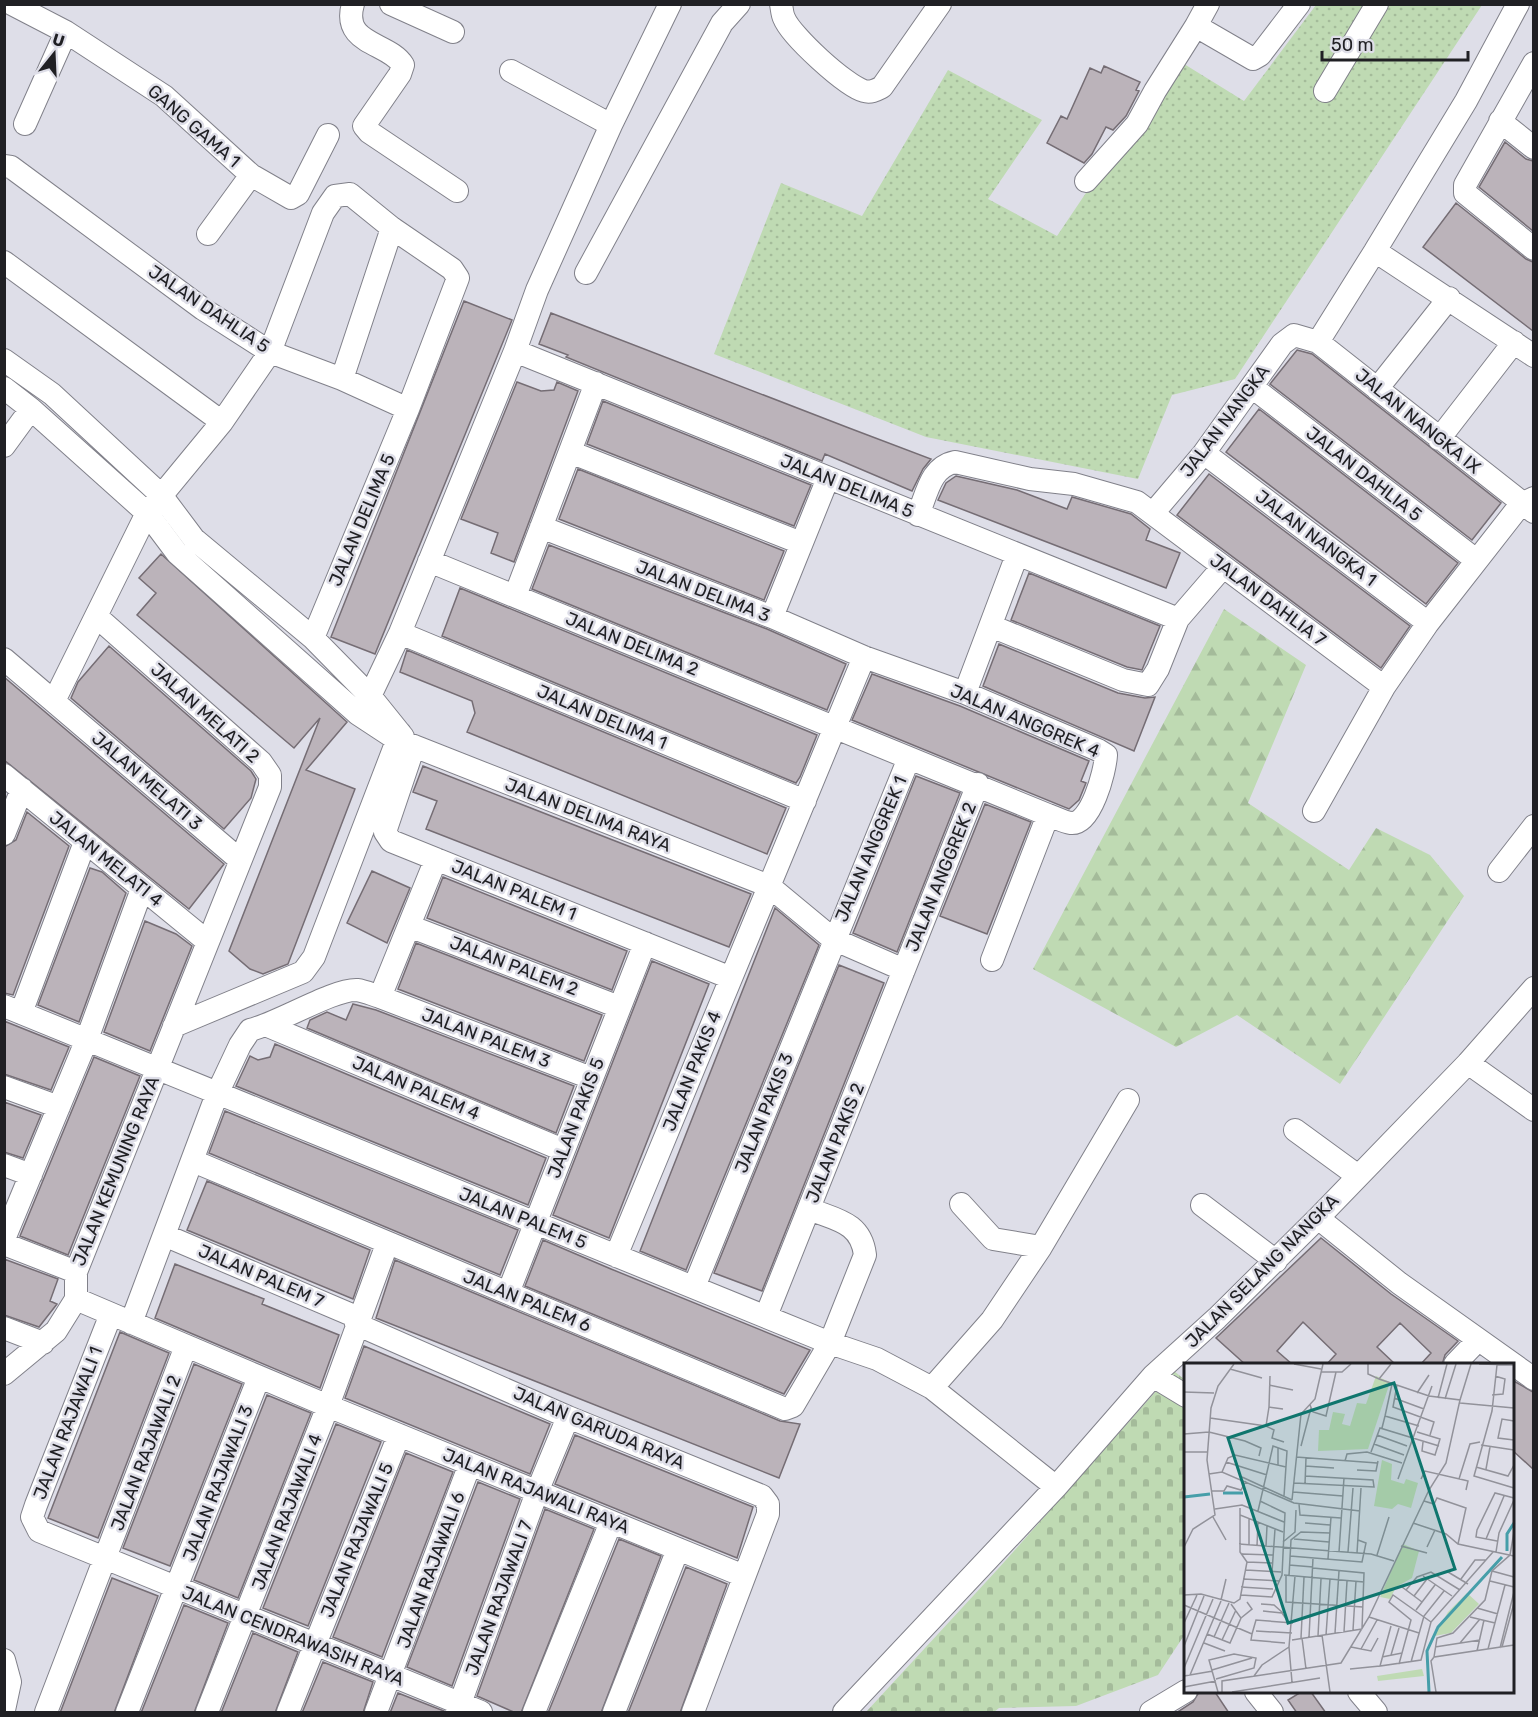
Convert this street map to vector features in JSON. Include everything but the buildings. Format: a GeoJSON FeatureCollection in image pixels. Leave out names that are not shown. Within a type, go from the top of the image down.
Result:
{"type":"FeatureCollection","features":[{"type":"Feature","properties":{"kind":"street","name":"GANG GAMA 1"},"geometry":{"type":"LineString","coordinates":[[12,4],[66,32],[164,96],[250,175],[208,234]]}},
{"type":"Feature","properties":{"kind":"street"},"geometry":{"type":"LineString","coordinates":[[391,4],[453,32]]}},
{"type":"Feature","properties":{"kind":"street"},"geometry":{"type":"LineString","coordinates":[[370,696],[400,633],[516,351],[537,290],[610,125],[670,4]]}},
{"type":"Feature","properties":{"kind":"street"},"geometry":{"type":"LineString","coordinates":[[586,273],[722,23],[739,4]]}},
{"type":"Feature","properties":{"kind":"street"},"geometry":{"type":"LineString","coordinates":[[781,4],[784,20],[802,41],[842,77],[862,90],[871,92],[882,87],[939,4]]}},
{"type":"Feature","properties":{"kind":"street"},"geometry":{"type":"LineString","coordinates":[[1086,181],[1137,124],[1208,4]]}},
{"type":"Feature","properties":{"kind":"street"},"geometry":{"type":"LineString","coordinates":[[1196,26],[1253,60],[1260,55],[1299,4]]}},
{"type":"Feature","properties":{"kind":"street"},"geometry":{"type":"LineString","coordinates":[[1325,91],[1377,4]]}},
{"type":"Feature","properties":{"kind":"street"},"geometry":{"type":"LineString","coordinates":[[1309,339],[1375,251],[1466,101],[1518,4]]}},
{"type":"Feature","properties":{"kind":"street"},"geometry":{"type":"LineString","coordinates":[[1527,4],[1533,9]]}},
{"type":"Feature","properties":{"kind":"street"},"geometry":{"type":"LineString","coordinates":[[350,5],[351,23],[361,36],[399,58],[403,64],[400,74],[364,126],[369,132],[457,191]]}},
{"type":"Feature","properties":{"kind":"street"},"geometry":{"type":"LineString","coordinates":[[25,124],[66,32]]}},
{"type":"Feature","properties":{"kind":"street"},"geometry":{"type":"LineString","coordinates":[[1533,63],[1465,185],[1465,193],[1533,249]]}},
{"type":"Feature","properties":{"kind":"street"},"geometry":{"type":"LineString","coordinates":[[511,71],[610,125]]}},
{"type":"Feature","properties":{"kind":"street"},"geometry":{"type":"LineString","coordinates":[[1500,121],[1533,148]]}},
{"type":"Feature","properties":{"kind":"street"},"geometry":{"type":"LineString","coordinates":[[250,175],[291,198],[298,194],[328,135]]}},
{"type":"Feature","properties":{"kind":"street","name":"JALAN DAHLIA 5"},"geometry":{"type":"LineString","coordinates":[[4,166],[11,166],[203,309],[270,352],[342,379],[408,410]]}},
{"type":"Feature","properties":{"kind":"street","name":"JALAN DELIMA 5"},"geometry":{"type":"LineString","coordinates":[[147,513],[222,422],[270,352],[323,213],[335,196],[350,194],[392,228],[452,269],[458,278],[408,410],[312,638]]}},
{"type":"Feature","properties":{"kind":"street"},"geometry":{"type":"LineString","coordinates":[[342,379],[392,228]]}},
{"type":"Feature","properties":{"kind":"street"},"geometry":{"type":"LineString","coordinates":[[1375,251],[1449,298],[1533,356]]}},
{"type":"Feature","properties":{"kind":"street"},"geometry":{"type":"LineString","coordinates":[[4,262],[222,422]]}},
{"type":"Feature","properties":{"kind":"street"},"geometry":{"type":"LineString","coordinates":[[1377,389],[1449,298]]}},
{"type":"Feature","properties":{"kind":"street","name":"JALAN NANGKA"},"geometry":{"type":"LineString","coordinates":[[1154,512],[1204,453],[1288,337],[1309,339]]}},
{"type":"Feature","properties":{"kind":"street","name":"JALAN NANGKA IX"},"geometry":{"type":"LineString","coordinates":[[1309,339],[1529,505]]}},
{"type":"Feature","properties":{"kind":"street"},"geometry":{"type":"LineString","coordinates":[[1439,439],[1514,342]]}},
{"type":"Feature","properties":{"kind":"street","name":"JALAN DELIMA 5"},"geometry":{"type":"LineString","coordinates":[[516,351],[1178,619]]}},
{"type":"Feature","properties":{"kind":"street"},"geometry":{"type":"LineString","coordinates":[[4,360],[52,394],[161,495],[194,539],[312,638],[370,696],[404,740],[314,957],[303,972],[174,1026]]}},
{"type":"Feature","properties":{"kind":"street"},"geometry":{"type":"LineString","coordinates":[[515,596],[596,383]]}},
{"type":"Feature","properties":{"kind":"street","name":"JALAN DAHLIA 5"},"geometry":{"type":"LineString","coordinates":[[1252,387],[1476,560]]}},
{"type":"Feature","properties":{"kind":"street","name":"JALAN DELIMA RAYA"},"geometry":{"type":"LineString","coordinates":[[4,388],[32,408],[147,513],[177,553],[358,714],[404,740],[769,886],[833,939],[904,970]]}},
{"type":"Feature","properties":{"kind":"street"},"geometry":{"type":"LineString","coordinates":[[4,446],[32,408]]}},
{"type":"Feature","properties":{"kind":"street"},"geometry":{"type":"LineString","coordinates":[[570,452],[801,543]]}},
{"type":"Feature","properties":{"kind":"street","name":"JALAN NANGKA 1"},"geometry":{"type":"LineString","coordinates":[[1204,453],[1428,623]]}},
{"type":"Feature","properties":{"kind":"street","name":"JALAN DAHLIA 7"},"geometry":{"type":"LineString","coordinates":[[918,515],[935,472],[942,465],[955,462],[1030,479],[1084,486],[1123,496],[1154,512],[1222,568],[1384,687]]}},
{"type":"Feature","properties":{"kind":"street"},"geometry":{"type":"LineString","coordinates":[[772,617],[828,478]]}},
{"type":"Feature","properties":{"kind":"street"},"geometry":{"type":"LineString","coordinates":[[1314,811],[1384,687],[1428,623],[1476,560],[1529,505]]}},
{"type":"Feature","properties":{"kind":"street"},"geometry":{"type":"LineString","coordinates":[[54,701],[147,513]]}},
{"type":"Feature","properties":{"kind":"street","name":"JALAN DELIMA 3"},"geometry":{"type":"LineString","coordinates":[[542,527],[772,617],[864,657]]}},
{"type":"Feature","properties":{"kind":"street"},"geometry":{"type":"LineString","coordinates":[[965,693],[1017,555]]}},
{"type":"Feature","properties":{"kind":"street","name":"JALAN DELIMA 2"},"geometry":{"type":"LineString","coordinates":[[429,561],[835,727]]}},
{"type":"Feature","properties":{"kind":"street"},"geometry":{"type":"LineString","coordinates":[[991,626],[1123,680],[1148,685],[1158,669],[1178,619],[1222,568]]}},
{"type":"Feature","properties":{"kind":"street","name":"JALAN MELATI 2"},"geometry":{"type":"LineString","coordinates":[[97,617],[261,762],[270,775],[270,787],[240,860]]}},
{"type":"Feature","properties":{"kind":"street","name":"JALAN DELIMA 1"},"geometry":{"type":"LineString","coordinates":[[400,633],[804,801]]}},
{"type":"Feature","properties":{"kind":"street","name":"JALAN PAKIS 4"},"geometry":{"type":"LineString","coordinates":[[616,1256],[864,657]]}},
{"type":"Feature","properties":{"kind":"street","name":"JALAN ANGGREK 4"},"geometry":{"type":"LineString","coordinates":[[835,727],[1071,823],[1082,820],[1103,776],[1106,755],[965,693],[864,657]]}},
{"type":"Feature","properties":{"kind":"street","name":"JALAN MELATI 3"},"geometry":{"type":"LineString","coordinates":[[4,659],[240,860]]}},
{"type":"Feature","properties":{"kind":"street","name":"JALAN PALEM 1"},"geometry":{"type":"LineString","coordinates":[[404,740],[385,832],[391,841],[730,978]]}},
{"type":"Feature","properties":{"kind":"street","name":"JALAN ANGGREK 1"},"geometry":{"type":"LineString","coordinates":[[833,939],[909,758]]}},
{"type":"Feature","properties":{"kind":"street"},"geometry":{"type":"LineString","coordinates":[[4,834],[13,782]]}},
{"type":"Feature","properties":{"kind":"street","name":"JALAN MELATI 4"},"geometry":{"type":"LineString","coordinates":[[13,782],[207,942]]}},
{"type":"Feature","properties":{"kind":"street","name":"JALAN ANGGREK 2"},"geometry":{"type":"LineString","coordinates":[[904,970],[978,784]]}},
{"type":"Feature","properties":{"kind":"street"},"geometry":{"type":"LineString","coordinates":[[992,960],[1048,815]]}},
{"type":"Feature","properties":{"kind":"street"},"geometry":{"type":"LineString","coordinates":[[1499,871],[1533,826]]}},
{"type":"Feature","properties":{"kind":"street"},"geometry":{"type":"LineString","coordinates":[[13,1009],[85,842]]}},
{"type":"Feature","properties":{"kind":"street"},"geometry":{"type":"LineString","coordinates":[[380,997],[436,859]]}},
{"type":"Feature","properties":{"kind":"street"},"geometry":{"type":"LineString","coordinates":[[158,1067],[240,860]]}},
{"type":"Feature","properties":{"kind":"street"},"geometry":{"type":"LineString","coordinates":[[4,1239],[87,1039],[142,889]]}},
{"type":"Feature","properties":{"kind":"street","name":"JALAN PALEM 2"},"geometry":{"type":"LineString","coordinates":[[409,926],[619,1007]]}},
{"type":"Feature","properties":{"kind":"street","name":"JALAN PAKIS 3"},"geometry":{"type":"LineString","coordinates":[[694,1287],[833,939]]}},
{"type":"Feature","properties":{"kind":"street","name":"JALAN PAKIS 5"},"geometry":{"type":"LineString","coordinates":[[508,1293],[645,943]]}},
{"type":"Feature","properties":{"kind":"street","name":"JALAN PAKIS 2"},"geometry":{"type":"LineString","coordinates":[[766,1316],[904,970]]}},
{"type":"Feature","properties":{"kind":"street","name":"JALAN SELANG NANGKA"},"geometry":{"type":"LineString","coordinates":[[844,1713],[1056,1486],[1153,1376],[1276,1261],[1468,1063],[1533,988]]}},
{"type":"Feature","properties":{"kind":"street","name":"JALAN PALEM 3"},"geometry":{"type":"LineString","coordinates":[[216,1094],[250,1030],[268,1026],[319,1002],[355,990],[380,997],[591,1078]]}},
{"type":"Feature","properties":{"kind":"street","name":"JALAN KEMUNING RAYA"},"geometry":{"type":"LineString","coordinates":[[13,1009],[158,1067],[76,1272],[76,1299]]}},
{"type":"Feature","properties":{"kind":"street","name":"JALAN PALEM 4"},"geometry":{"type":"LineString","coordinates":[[268,1026],[563,1150]]}},
{"type":"Feature","properties":{"kind":"street"},"geometry":{"type":"LineString","coordinates":[[1468,1063],[1533,1110]]}},
{"type":"Feature","properties":{"kind":"street","name":"JALAN PALEM 5"},"geometry":{"type":"LineString","coordinates":[[158,1067],[216,1094],[877,1359],[932,1388],[1056,1486]]}},
{"type":"Feature","properties":{"kind":"street"},"geometry":{"type":"LineString","coordinates":[[4,1087],[59,1107]]}},
{"type":"Feature","properties":{"kind":"street","name":"JALAN RAJAWALI 1"},"geometry":{"type":"LineString","coordinates":[[105,1560],[39,1531],[32,1517],[121,1318],[162,1242],[216,1094]]}},
{"type":"Feature","properties":{"kind":"street"},"geometry":{"type":"LineString","coordinates":[[932,1388],[992,1320],[1041,1247],[1128,1100]]}},
{"type":"Feature","properties":{"kind":"street"},"geometry":{"type":"LineString","coordinates":[[1295,1130],[1358,1176]]}},
{"type":"Feature","properties":{"kind":"street","name":"JALAN PALEM 6"},"geometry":{"type":"LineString","coordinates":[[193,1161],[785,1409],[793,1406],[831,1342],[865,1255],[863,1239],[854,1228],[809,1209]]}},
{"type":"Feature","properties":{"kind":"street"},"geometry":{"type":"LineString","coordinates":[[4,1165],[31,1175]]}},
{"type":"Feature","properties":{"kind":"street"},"geometry":{"type":"LineString","coordinates":[[961,1204],[993,1239],[1041,1247]]}},
{"type":"Feature","properties":{"kind":"street"},"geometry":{"type":"LineString","coordinates":[[1202,1205],[1276,1261]]}},
{"type":"Feature","properties":{"kind":"street"},"geometry":{"type":"LineString","coordinates":[[1318,1218],[1510,1363]]}},
{"type":"Feature","properties":{"kind":"street","name":"JALAN PALEM 7"},"geometry":{"type":"LineString","coordinates":[[162,1242],[356,1324]]}},
{"type":"Feature","properties":{"kind":"street"},"geometry":{"type":"LineString","coordinates":[[4,1244],[76,1272]]}},
{"type":"Feature","properties":{"kind":"street","name":"JALAN RAJAWALI 4"},"geometry":{"type":"LineString","coordinates":[[207,1713],[328,1406],[387,1244]]}},
{"type":"Feature","properties":{"kind":"street"},"geometry":{"type":"LineString","coordinates":[[4,1374],[56,1331],[76,1299]]}},
{"type":"Feature","properties":{"kind":"street","name":"JALAN RAJAWALI RAYA"},"geometry":{"type":"LineString","coordinates":[[76,1299],[328,1406],[744,1576]]}},
{"type":"Feature","properties":{"kind":"street","name":"JALAN GARUDA RAYA"},"geometry":{"type":"LineString","coordinates":[[356,1324],[568,1417],[762,1496],[768,1504],[768,1514],[693,1713]]}},
{"type":"Feature","properties":{"kind":"street"},"geometry":{"type":"LineString","coordinates":[[4,1328],[43,1343]]}},
{"type":"Feature","properties":{"kind":"street"},"geometry":{"type":"LineString","coordinates":[[1457,1363],[1478,1340]]}},
{"type":"Feature","properties":{"kind":"street","name":"JALAN RAJAWALI 2"},"geometry":{"type":"LineString","coordinates":[[46,1713],[186,1346]]}},
{"type":"Feature","properties":{"kind":"street"},"geometry":{"type":"LineString","coordinates":[[1514,1366],[1533,1379]]}},
{"type":"Feature","properties":{"kind":"street"},"geometry":{"type":"LineString","coordinates":[[1153,1376],[1184,1395]]}},
{"type":"Feature","properties":{"kind":"street","name":"JALAN RAJAWALI 3"},"geometry":{"type":"LineString","coordinates":[[127,1713],[259,1377]]}},
{"type":"Feature","properties":{"kind":"street","name":"JALAN RAJAWALI 7"},"geometry":{"type":"LineString","coordinates":[[466,1710],[537,1491],[568,1417]]}},
{"type":"Feature","properties":{"kind":"street","name":"JALAN RAJAWALI 5"},"geometry":{"type":"LineString","coordinates":[[288,1713],[399,1435]]}},
{"type":"Feature","properties":{"kind":"street","name":"JALAN RAJAWALI 6"},"geometry":{"type":"LineString","coordinates":[[376,1713],[470,1464]]}},
{"type":"Feature","properties":{"kind":"street"},"geometry":{"type":"LineString","coordinates":[[534,1713],[610,1522]]}},
{"type":"Feature","properties":{"kind":"street"},"geometry":{"type":"LineString","coordinates":[[614,1713],[678,1549]]}},
{"type":"Feature","properties":{"kind":"street","name":"JALAN CENDRAWASIH RAYA"},"geometry":{"type":"LineString","coordinates":[[105,1560],[391,1676],[466,1710]]}},
{"type":"Feature","properties":{"kind":"street"},"geometry":{"type":"LineString","coordinates":[[4,1660],[10,1682],[4,1710]]}},
{"type":"Feature","properties":{"kind":"street"},"geometry":{"type":"LineString","coordinates":[[1151,1713],[1184,1692]]}},
{"type":"Feature","properties":{"kind":"street"},"geometry":{"type":"LineString","coordinates":[[1257,1693],[1272,1713]]}},
{"type":"Feature","properties":{"kind":"street"},"geometry":{"type":"LineString","coordinates":[[1360,1693],[1376,1713]]}},
{"type":"Feature","properties":{"kind":"green space"},"geometry":{"type":"Polygon","coordinates":[[[1316,5],[1482,5],[1235,379],[1172,395],[1138,479],[926,437],[714,354],[781,183],[862,216],[948,70],[1042,120],[988,199],[1057,236],[1176,59],[1244,101],[1316,5]]]}},
{"type":"Feature","properties":{"kind":"green space"},"geometry":{"type":"Polygon","coordinates":[[[1224,609],[1306,665],[1248,803],[1349,870],[1376,828],[1430,855],[1464,896],[1340,1084],[1237,1015],[1176,1047],[1033,969],[1224,609]]]}},
{"type":"Feature","properties":{"kind":"green space"},"geometry":{"type":"Polygon","coordinates":[[[1174,1371],[1184,1379],[1184,1636],[1158,1675],[1076,1706],[999,1708],[994,1712],[866,1712],[997,1570],[1174,1371]]]}}]}
